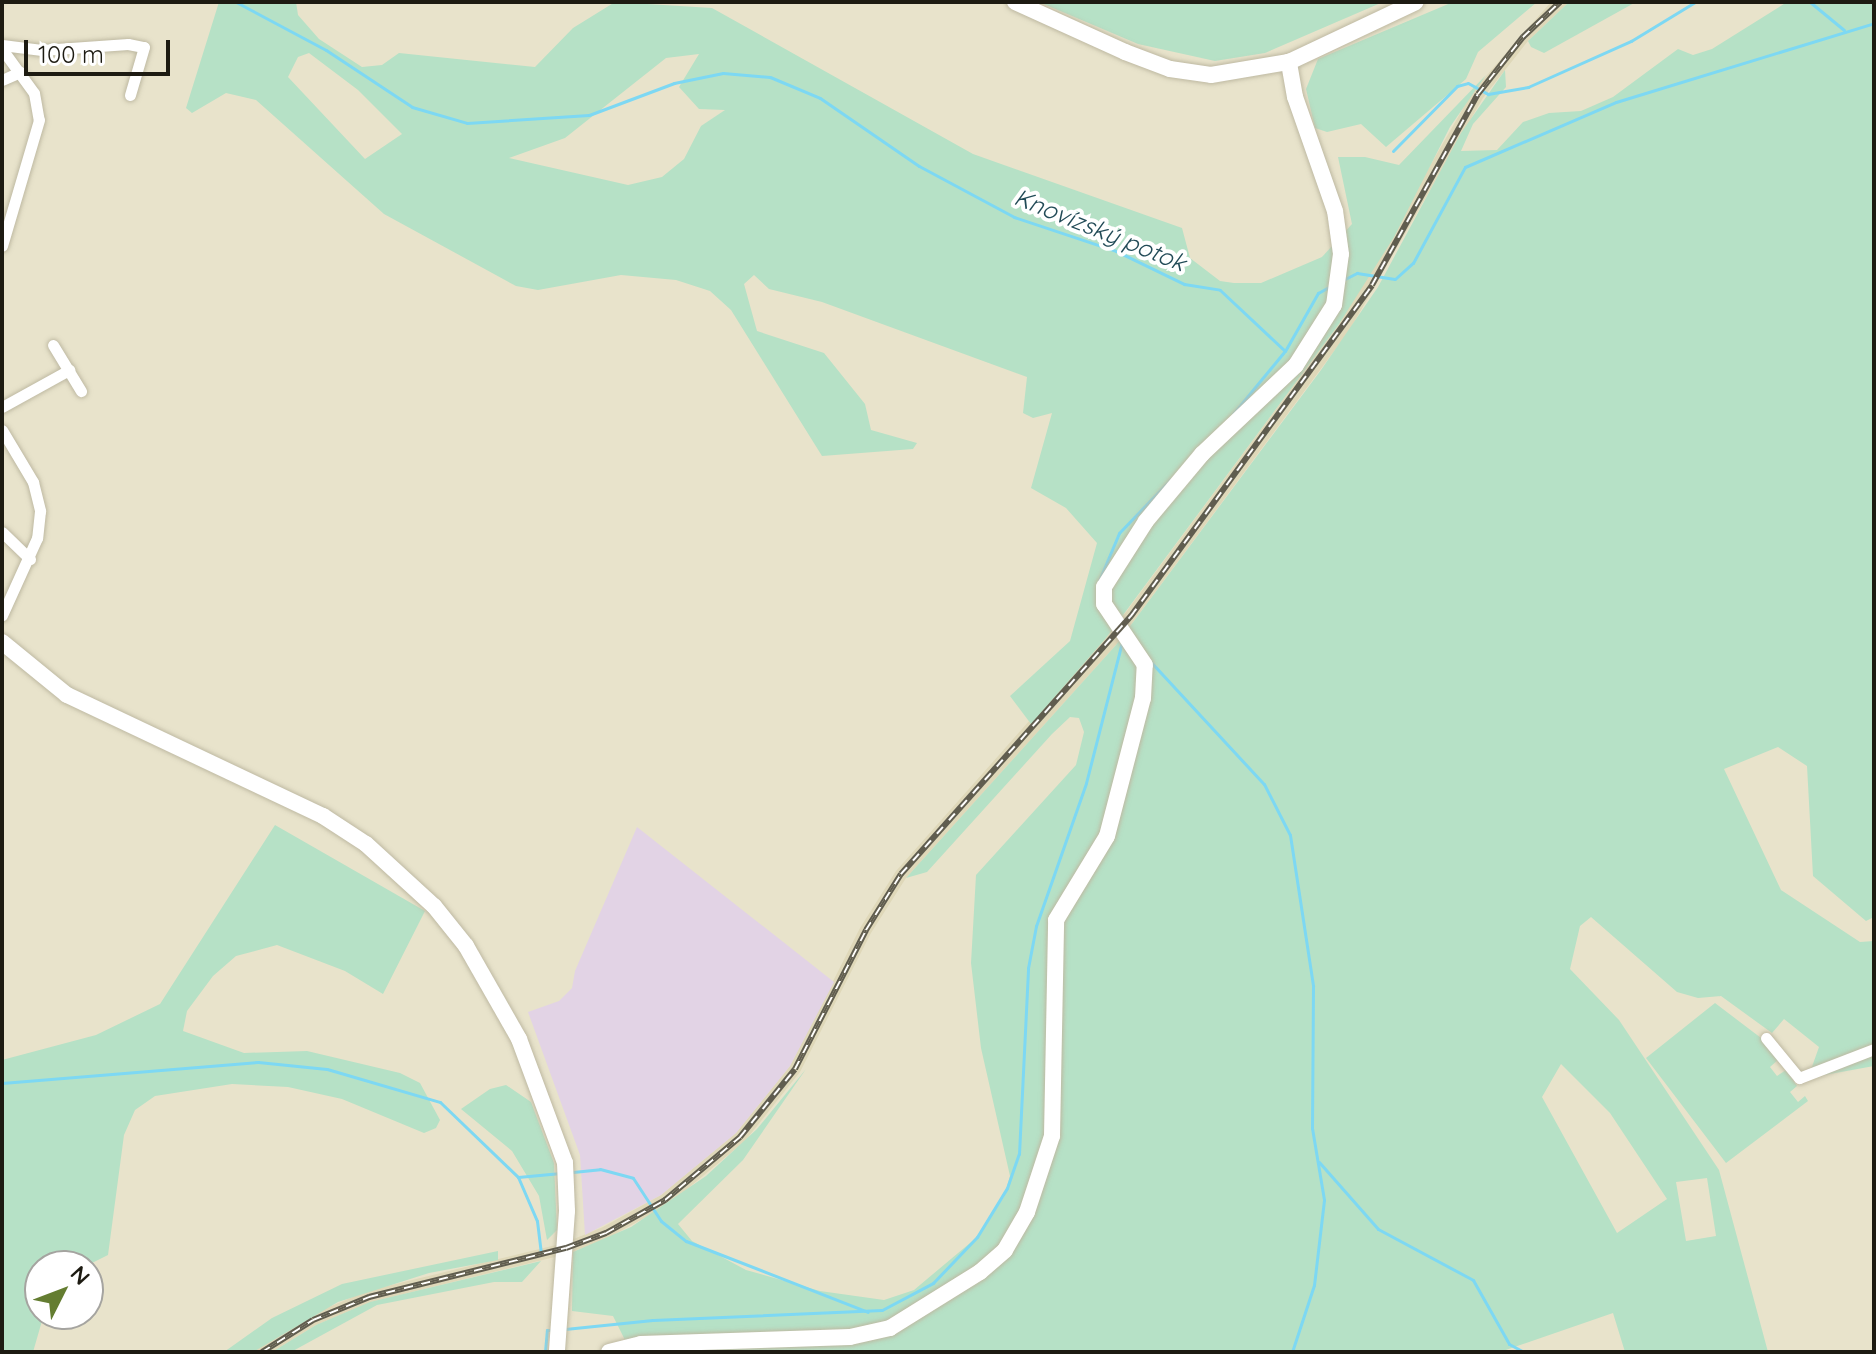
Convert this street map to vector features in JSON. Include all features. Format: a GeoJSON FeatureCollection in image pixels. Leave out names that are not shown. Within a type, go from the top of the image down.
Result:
{"type":"FeatureCollection","features":[{"type":"Feature","properties":{"kind":"street"},"geometry":{"type":"LineString","coordinates":[[1015,2],[1170,69],[1211,75],[1289,62],[1416,2]]}},
{"type":"Feature","properties":{"kind":"street"},"geometry":{"type":"LineString","coordinates":[[2,47],[42,50],[128,44],[144,47],[130,95]]}},
{"type":"Feature","properties":{"kind":"street"},"geometry":{"type":"LineString","coordinates":[[2,47],[34,93],[39,120],[2,246]]}},
{"type":"Feature","properties":{"kind":"street"},"geometry":{"type":"LineString","coordinates":[[609,1352],[641,1344],[850,1337],[890,1328],[980,1272],[1005,1250],[1027,1212],[1052,1136],[1056,920],[1107,836],[1143,698],[1145,665],[1104,604],[1104,587],[1146,521],[1202,454],[1296,365],[1334,305],[1341,254],[1335,211],[1295,97],[1289,62]]}},
{"type":"Feature","properties":{"kind":"street"},"geometry":{"type":"LineString","coordinates":[[2,80],[20,72]]}},
{"type":"Feature","properties":{"kind":"street"},"geometry":{"type":"LineString","coordinates":[[2,199],[17,199]]}},
{"type":"Feature","properties":{"kind":"street"},"geometry":{"type":"LineString","coordinates":[[53,345],[81,391]]}},
{"type":"Feature","properties":{"kind":"street"},"geometry":{"type":"LineString","coordinates":[[2,407],[69,370]]}},
{"type":"Feature","properties":{"kind":"street"},"geometry":{"type":"LineString","coordinates":[[2,430],[38,496],[40,524],[30,559],[3,610]]}},
{"type":"Feature","properties":{"kind":"street"},"geometry":{"type":"LineString","coordinates":[[2,532],[30,559]]}},
{"type":"Feature","properties":{"kind":"street"},"geometry":{"type":"LineString","coordinates":[[2,642],[67,695],[323,816],[366,844],[434,906],[466,946],[507,1014],[565,1163],[567,1211],[560,1346]]}},
{"type":"Feature","properties":{"kind":"street"},"geometry":{"type":"LineString","coordinates":[[1766,1038],[1799,1078],[1874,1049]]}},
{"type":"Feature","properties":{"kind":"shaded area"},"geometry":{"type":"Polygon","coordinates":[[[1551,2],[1569,2],[1528,41],[1483,98],[1349,331],[1116,645],[906,878],[871,933],[800,1072],[745,1141],[668,1205],[608,1238],[567,1254],[371,1302],[316,1325],[272,1352],[253,1352],[310,1315],[367,1291],[564,1243],[603,1227],[661,1195],[736,1133],[790,1066],[860,928],[896,871],[1126,612],[1339,324],[1473,91],[1551,2]]]}},
{"type":"Feature","properties":{"kind":"shaded area"},"geometry":{"type":"Polygon","coordinates":[[[637,827],[834,982],[790,1066],[736,1133],[661,1195],[585,1235],[580,1155],[528,1012],[559,1001],[572,988],[575,971],[637,827]]]}},
{"type":"Feature","properties":{"kind":"green space"},"geometry":{"type":"Polygon","coordinates":[[[219,2],[296,2],[298,15],[319,39],[362,67],[382,65],[399,53],[535,67],[573,28],[615,2],[712,8],[973,154],[1182,228],[1190,258],[1220,281],[1261,283],[1322,257],[1352,224],[1338,157],[1365,157],[1399,165],[1486,75],[1450,127],[1394,237],[1339,324],[1106,638],[1031,724],[1010,696],[1070,641],[1097,543],[1066,508],[1031,488],[1052,413],[1033,418],[1023,413],[1027,377],[822,302],[769,289],[754,275],[744,284],[757,331],[824,353],[865,404],[871,430],[917,443],[913,449],[822,456],[731,310],[710,291],[676,280],[621,275],[538,290],[516,286],[384,214],[256,100],[226,93],[192,113],[186,108],[219,2]],[[309,53],[298,57],[288,77],[365,159],[402,134],[358,90],[309,53]],[[699,54],[666,58],[565,138],[509,158],[628,185],[662,177],[684,159],[701,126],[725,110],[699,109],[679,87],[699,54]]]}},
{"type":"Feature","properties":{"kind":"green space"},"geometry":{"type":"Polygon","coordinates":[[[1039,2],[1383,2],[1265,53],[1215,61],[1138,44],[1039,2]]]}},
{"type":"Feature","properties":{"kind":"green space"},"geometry":{"type":"Polygon","coordinates":[[[1453,2],[1537,2],[1478,52],[1466,79],[1386,147],[1361,124],[1327,132],[1315,128],[1306,89],[1318,59],[1453,2]]]}},
{"type":"Feature","properties":{"kind":"green space"},"geometry":{"type":"Polygon","coordinates":[[[1569,2],[1636,2],[1544,53],[1531,47],[1528,41],[1569,2]]]}},
{"type":"Feature","properties":{"kind":"green space"},"geometry":{"type":"Polygon","coordinates":[[[1787,2],[1874,2],[1874,917],[1866,921],[1813,876],[1807,766],[1778,747],[1724,769],[1781,890],[1860,942],[1874,941],[1874,1066],[1808,1078],[1819,1047],[1784,1019],[1772,1033],[1721,996],[1698,998],[1677,992],[1591,917],[1580,926],[1570,969],[1619,1020],[1719,1170],[1768,1352],[1625,1352],[1613,1313],[1500,1352],[631,1352],[613,1316],[572,1311],[573,1252],[631,1227],[706,1176],[757,1129],[806,1069],[743,1160],[678,1224],[692,1241],[746,1270],[820,1291],[884,1300],[914,1290],[976,1238],[1004,1197],[1010,1176],[981,1048],[971,963],[976,875],[1076,765],[1084,732],[1079,718],[1070,717],[1052,734],[927,872],[906,878],[1116,645],[1321,370],[1378,287],[1461,133],[1505,70],[1506,87],[1473,124],[1461,151],[1497,150],[1523,122],[1549,113],[1581,111],[1613,97],[1678,49],[1693,55],[1712,49],[1787,2]],[[1561,1064],[1542,1097],[1617,1233],[1667,1199],[1610,1113],[1561,1064]],[[1707,1178],[1676,1182],[1686,1241],[1716,1236],[1707,1178]]]}},
{"type":"Feature","properties":{"kind":"green space"},"geometry":{"type":"Polygon","coordinates":[[[275,825],[425,911],[383,994],[345,971],[277,945],[236,956],[213,976],[187,1011],[183,1031],[244,1053],[307,1051],[400,1073],[420,1083],[440,1120],[436,1128],[424,1133],[342,1099],[288,1087],[232,1084],[155,1096],[135,1110],[124,1135],[108,1255],[104,1257],[104,1250],[24,1250],[24,1330],[39,1330],[33,1352],[2,1352],[2,1060],[96,1035],[160,1004],[275,825]]]}},
{"type":"Feature","properties":{"kind":"green space"},"geometry":{"type":"Polygon","coordinates":[[[1715,1003],[1765,1041],[1779,1059],[1770,1067],[1777,1076],[1786,1070],[1797,1086],[1790,1092],[1798,1102],[1805,1096],[1808,1101],[1726,1163],[1646,1058],[1715,1003]]]}},
{"type":"Feature","properties":{"kind":"green space"},"geometry":{"type":"Polygon","coordinates":[[[506,1085],[531,1102],[554,1163],[557,1230],[547,1240],[539,1196],[512,1151],[461,1109],[490,1089],[506,1085]]]}},
{"type":"Feature","properties":{"kind":"green space"},"geometry":{"type":"Polygon","coordinates":[[[498,1251],[498,1260],[429,1273],[338,1302],[253,1352],[224,1352],[272,1318],[342,1284],[498,1251]]]}},
{"type":"Feature","properties":{"kind":"green space"},"geometry":{"type":"Polygon","coordinates":[[[541,1261],[522,1282],[494,1282],[377,1305],[291,1352],[272,1352],[316,1325],[370,1302],[541,1261]]]}},
{"type":"Feature","properties":{"kind":"waterway","name":"Knovízský potok"},"geometry":{"type":"LineString","coordinates":[[236,2],[326,50],[412,107],[467,123],[589,115],[674,83],[723,73],[770,77],[820,98],[919,166],[1014,217],[1116,251],[1184,284],[1220,290],[1285,351],[1318,293],[1329,287]]}},
{"type":"Feature","properties":{"kind":"waterway"},"geometry":{"type":"LineString","coordinates":[[1393,151],[1457,86],[1468,83],[1488,94],[1528,87],[1631,41],[1695,2]]}},
{"type":"Feature","properties":{"kind":"waterway"},"geometry":{"type":"LineString","coordinates":[[1810,2],[1844,30]]}},
{"type":"Feature","properties":{"kind":"waterway","name":"Knovízský potok"},"geometry":{"type":"LineString","coordinates":[[1343,280],[1357,273],[1395,279],[1413,263],[1465,167],[1616,102],[1874,23]]}},
{"type":"Feature","properties":{"kind":"waterway"},"geometry":{"type":"LineString","coordinates":[[1233,414],[1284,352]]}},
{"type":"Feature","properties":{"kind":"waterway"},"geometry":{"type":"LineString","coordinates":[[1098,583],[1119,533],[1170,480]]}},
{"type":"Feature","properties":{"kind":"waterway"},"geometry":{"type":"LineString","coordinates":[[565,1329],[653,1320],[882,1310],[933,1283],[977,1237],[1007,1188],[1019,1154],[1028,968],[1036,926],[1086,783],[1122,642]]}},
{"type":"Feature","properties":{"kind":"waterway"},"geometry":{"type":"LineString","coordinates":[[1149,660],[1264,784],[1290,835],[1313,986],[1312,1128],[1324,1200],[1314,1285],[1292,1352]]}},
{"type":"Feature","properties":{"kind":"waterway"},"geometry":{"type":"LineString","coordinates":[[2,1083],[258,1062],[327,1069],[440,1102],[518,1177],[561,1173]]}},
{"type":"Feature","properties":{"kind":"waterway"},"geometry":{"type":"LineString","coordinates":[[1319,1162],[1378,1229],[1473,1280],[1509,1344],[1524,1352]]}},
{"type":"Feature","properties":{"kind":"waterway"},"geometry":{"type":"LineString","coordinates":[[573,1172],[600,1169],[633,1178],[661,1221],[686,1241],[868,1312]]}},
{"type":"Feature","properties":{"kind":"waterway"},"geometry":{"type":"LineString","coordinates":[[518,1177],[537,1221],[541,1252]]}},
{"type":"Feature","properties":{"kind":"waterway"},"geometry":{"type":"LineString","coordinates":[[545,1352],[547,1330],[553,1330]]}},
{"type":"Feature","properties":{"kind":"railway"},"geometry":{"type":"LineString","coordinates":[[262,1352],[313,1320],[369,1297],[566,1248],[606,1233],[665,1200],[740,1137],[795,1069],[866,930],[901,874],[1131,616],[1372,285],[1478,94],[1523,37],[1560,2]]}}]}
